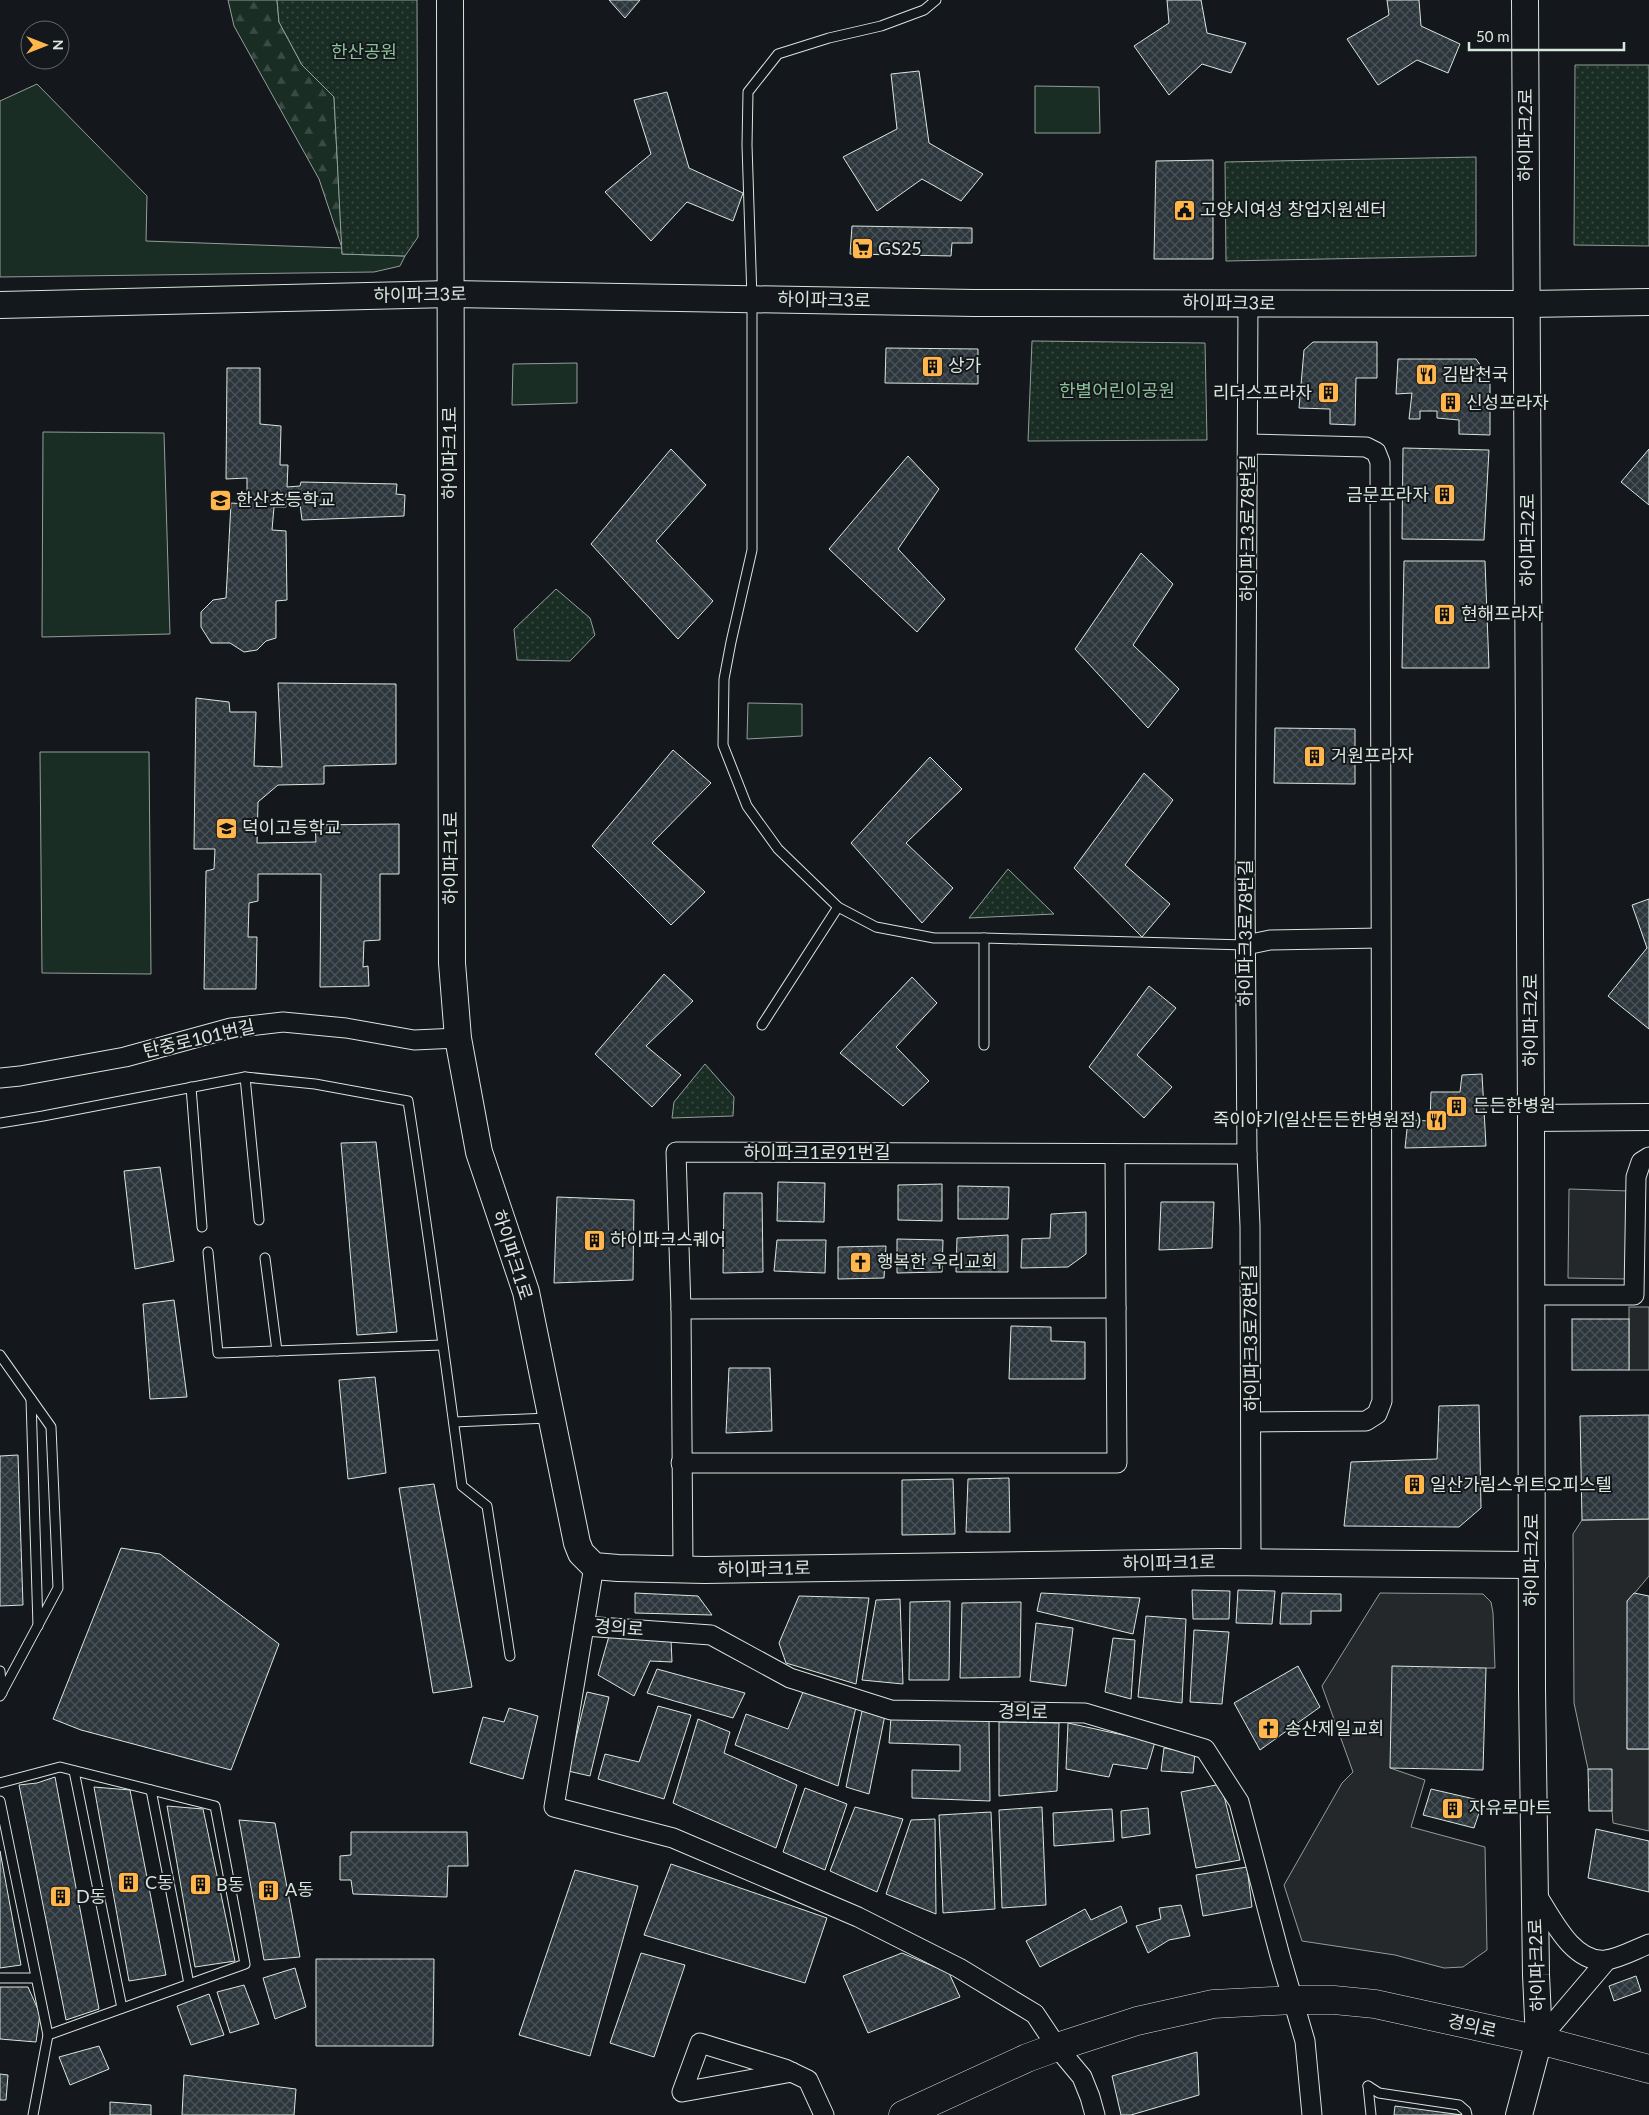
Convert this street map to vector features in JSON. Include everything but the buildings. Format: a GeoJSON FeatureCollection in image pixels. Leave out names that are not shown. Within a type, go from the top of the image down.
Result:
{"type":"FeatureCollection","features":[{"type":"Feature","properties":{"kind":"main road","name":"경의로"},"geometry":{"type":"LineString","coordinates":[[903,2115],[1027,2058],[1057,2047],[1137,2021],[1213,2004],[1293,2000],[1334,2000],[1375,2004],[1539,2040],[1649,2069]]}},
{"type":"Feature","properties":{"kind":"street","name":"하이파크1로"},"geometry":{"type":"LineString","coordinates":[[450,0],[452,953],[458,1038],[479,1152],[526,1292],[577,1543],[581,1553],[594,1566],[683,1569],[1251,1562],[1532,1565]]}},
{"type":"Feature","properties":{"kind":"street","name":"하이파크2로"},"geometry":{"type":"LineString","coordinates":[[1519,2115],[1539,2040],[1536,1975],[1532,1565],[1525,0]]}},
{"type":"Feature","properties":{"kind":"street","name":"하이파크3로"},"geometry":{"type":"LineString","coordinates":[[0,305],[450,294],[1248,304],[1649,302]]}},
{"type":"Feature","properties":{"kind":"street","name":"하이파크3로78번길"},"geometry":{"type":"LineString","coordinates":[[1248,304],[1246,945],[1247,1154],[1250,1226],[1252,1422],[1251,1562]]}},
{"type":"Feature","properties":{"kind":"street"},"geometry":{"type":"LineString","coordinates":[[1248,444],[1366,447],[1376,452],[1380,462],[1382,1401],[1378,1414],[1366,1421],[1252,1422]]}},
{"type":"Feature","properties":{"kind":"street"},"geometry":{"type":"LineString","coordinates":[[1246,945],[1270,940],[1380,938]]}},
{"type":"Feature","properties":{"kind":"street","name":"탄중로101번길"},"geometry":{"type":"LineString","coordinates":[[0,1078],[125,1057],[231,1028],[284,1022],[346,1028],[414,1040],[458,1038]]}},
{"type":"Feature","properties":{"kind":"street"},"geometry":{"type":"LineString","coordinates":[[1531,1118],[1649,1117]]}},
{"type":"Feature","properties":{"kind":"street","name":"하이파크1로91번길"},"geometry":{"type":"LineString","coordinates":[[683,1569],[681,1308],[676,1152],[1247,1154]]}},
{"type":"Feature","properties":{"kind":"street"},"geometry":{"type":"LineString","coordinates":[[681,1463],[1117,1463],[1115,1154]]}},
{"type":"Feature","properties":{"kind":"street"},"geometry":{"type":"LineString","coordinates":[[1531,1295],[1634,1295],[1636,1177],[1641,1162],[1649,1157]]}},
{"type":"Feature","properties":{"kind":"street"},"geometry":{"type":"LineString","coordinates":[[681,1308],[1116,1308]]}},
{"type":"Feature","properties":{"kind":"street","name":"경의로"},"geometry":{"type":"LineString","coordinates":[[594,1566],[554,1807],[673,1838],[858,1918],[959,1968],[1035,2014],[1057,2047],[1082,2077],[1095,2115]]}},
{"type":"Feature","properties":{"kind":"street","name":"경의로"},"geometry":{"type":"LineString","coordinates":[[584,1626],[711,1635],[790,1678],[890,1710],[1085,1713],[1205,1749],[1239,1802],[1293,2000]]}},
{"type":"Feature","properties":{"kind":"street"},"geometry":{"type":"LineString","coordinates":[[1535,1892],[1567,1942],[1592,1960],[1607,1960],[1649,1944]]}},
{"type":"Feature","properties":{"kind":"street"},"geometry":{"type":"LineString","coordinates":[[1539,2040],[1607,1960]]}},
{"type":"Feature","properties":{"kind":"street"},"geometry":{"type":"LineString","coordinates":[[1293,2000],[1305,2041],[1312,2115]]}},
{"type":"Feature","properties":{"kind":"street"},"geometry":{"type":"LineString","coordinates":[[792,2072],[682,2092],[700,2042],[792,2072],[808,2080],[824,2115]]}},
{"type":"Feature","properties":{"kind":"lane"},"geometry":{"type":"LineString","coordinates":[[936,0],[924,10],[881,26],[829,38],[778,54],[748,92],[747,145],[752,299],[752,550],[724,679],[723,745],[747,806],[778,850],[838,907],[876,927],[934,938],[1246,945]]}},
{"type":"Feature","properties":{"kind":"lane"},"geometry":{"type":"LineString","coordinates":[[762,1024],[838,907]]}},
{"type":"Feature","properties":{"kind":"lane"},"geometry":{"type":"LineString","coordinates":[[984,938],[984,1045]]}},
{"type":"Feature","properties":{"kind":"lane"},"geometry":{"type":"LineString","coordinates":[[246,1077],[259,1220]]}},
{"type":"Feature","properties":{"kind":"lane"},"geometry":{"type":"LineString","coordinates":[[0,1122],[43,1116],[246,1077],[315,1084],[408,1101],[427,1219],[442,1345],[462,1486],[487,1506],[510,1656]]}},
{"type":"Feature","properties":{"kind":"lane"},"geometry":{"type":"LineString","coordinates":[[191,1087],[202,1227]]}},
{"type":"Feature","properties":{"kind":"lane"},"geometry":{"type":"LineString","coordinates":[[208,1252],[218,1353],[442,1345]]}},
{"type":"Feature","properties":{"kind":"lane"},"geometry":{"type":"LineString","coordinates":[[265,1258],[276,1351]]}},
{"type":"Feature","properties":{"kind":"lane"},"geometry":{"type":"LineString","coordinates":[[0,1356],[51,1427],[58,1588],[1,1695]]}},
{"type":"Feature","properties":{"kind":"lane"},"geometry":{"type":"LineString","coordinates":[[31,1398],[38,1626]]}},
{"type":"Feature","properties":{"kind":"lane"},"geometry":{"type":"LineString","coordinates":[[454,1422],[551,1418]]}},
{"type":"Feature","properties":{"kind":"lane"},"geometry":{"type":"LineString","coordinates":[[0,1671],[1,1695]]}},
{"type":"Feature","properties":{"kind":"lane"},"geometry":{"type":"LineString","coordinates":[[0,1783],[60,1767],[215,1806],[245,1964],[48,2035]]}},
{"type":"Feature","properties":{"kind":"lane"},"geometry":{"type":"LineString","coordinates":[[74,1771],[122,2008]]}},
{"type":"Feature","properties":{"kind":"lane"},"geometry":{"type":"LineString","coordinates":[[151,1790],[189,1984]]}},
{"type":"Feature","properties":{"kind":"lane"},"geometry":{"type":"LineString","coordinates":[[0,1801],[48,2035],[33,2115]]}},
{"type":"Feature","properties":{"kind":"lane"},"geometry":{"type":"LineString","coordinates":[[0,1978],[36,1978]]}},
{"type":"Feature","properties":{"kind":"lane"},"geometry":{"type":"LineString","coordinates":[[1371,2115],[1368,2086],[1379,2093],[1459,2105],[1466,2111],[1466,2115]]}},
{"type":"Feature","properties":{"kind":"green space"},"geometry":{"type":"Polygon","coordinates":[[[228,0],[277,0],[279,22],[302,65],[334,97],[342,248],[319,179],[234,26],[228,0]]]}},
{"type":"Feature","properties":{"kind":"green space","name":"한산공원"},"geometry":{"type":"Polygon","coordinates":[[[277,0],[417,0],[418,237],[405,256],[342,254],[334,97],[302,65],[279,22],[277,0]]]}},
{"type":"Feature","properties":{"kind":"green space"},"geometry":{"type":"Polygon","coordinates":[[[1575,65],[1649,65],[1649,246],[1574,245],[1575,65]]]}},
{"type":"Feature","properties":{"kind":"green space"},"geometry":{"type":"Polygon","coordinates":[[[37,84],[147,196],[146,241],[342,248],[342,254],[405,256],[400,266],[374,272],[0,277],[0,101],[37,84]]]}},
{"type":"Feature","properties":{"kind":"green space"},"geometry":{"type":"Polygon","coordinates":[[[1035,86],[1099,87],[1100,133],[1035,133],[1035,86]]]}},
{"type":"Feature","properties":{"kind":"green space"},"geometry":{"type":"Polygon","coordinates":[[[1476,157],[1476,256],[1226,261],[1225,162],[1476,157]]]}},
{"type":"Feature","properties":{"kind":"green space","name":"한별어린이공원"},"geometry":{"type":"Polygon","coordinates":[[[1032,341],[1205,343],[1207,440],[1028,441],[1032,341]]]}},
{"type":"Feature","properties":{"kind":"green space"},"geometry":{"type":"Polygon","coordinates":[[[577,363],[577,403],[512,405],[513,364],[577,363]]]}},
{"type":"Feature","properties":{"kind":"green space"},"geometry":{"type":"Polygon","coordinates":[[[43,432],[164,433],[170,634],[42,637],[43,432]]]}},
{"type":"Feature","properties":{"kind":"green space"},"geometry":{"type":"Polygon","coordinates":[[[556,589],[590,618],[595,635],[570,661],[517,660],[514,629],[556,589]]]}},
{"type":"Feature","properties":{"kind":"green space"},"geometry":{"type":"Polygon","coordinates":[[[748,703],[802,704],[802,736],[747,739],[748,703]]]}},
{"type":"Feature","properties":{"kind":"green space"},"geometry":{"type":"Polygon","coordinates":[[[40,752],[149,752],[151,974],[42,973],[40,752]]]}},
{"type":"Feature","properties":{"kind":"green space"},"geometry":{"type":"Polygon","coordinates":[[[1008,869],[1054,914],[969,918],[1008,869]]]}},
{"type":"Feature","properties":{"kind":"green space"},"geometry":{"type":"Polygon","coordinates":[[[705,1064],[734,1097],[733,1116],[672,1118],[674,1102],[705,1064]]]}},
{"type":"Feature","properties":{"kind":"shaded area"},"geometry":{"type":"Polygon","coordinates":[[[1569,1189],[1629,1191],[1628,1279],[1568,1278],[1569,1189]]]}},
{"type":"Feature","properties":{"kind":"shaded area"},"geometry":{"type":"Polygon","coordinates":[[[1629,1307],[1649,1307],[1649,1370],[1629,1370],[1629,1307]]]}},
{"type":"Feature","properties":{"kind":"shaded area"},"geometry":{"type":"Polygon","coordinates":[[[1649,1519],[1649,1576],[1628,1601],[1627,1749],[1649,1749],[1649,1831],[1613,1823],[1612,1811],[1588,1769],[1574,1703],[1573,1534],[1582,1520],[1649,1519]]]}},
{"type":"Feature","properties":{"kind":"shaded area"},"geometry":{"type":"Polygon","coordinates":[[[1380,1593],[1483,1594],[1491,1602],[1495,1668],[1486,1668],[1390,1768],[1425,1780],[1411,1827],[1485,1847],[1487,1950],[1463,1967],[1444,1968],[1395,1955],[1302,1941],[1284,1885],[1342,1783],[1353,1772],[1322,1686],[1380,1593]]]}},
{"type":"Feature","properties":{"kind":"place","name":"고양시여성 창업지원센터"},"geometry":{"type":"Point","coordinates":[1184,210]}},
{"type":"Feature","properties":{"kind":"place","name":"GS25"},"geometry":{"type":"Point","coordinates":[862,249]}},
{"type":"Feature","properties":{"kind":"place","name":"상가"},"geometry":{"type":"Point","coordinates":[932,366]}},
{"type":"Feature","properties":{"kind":"place","name":"김밥천국"},"geometry":{"type":"Point","coordinates":[1426,375]}},
{"type":"Feature","properties":{"kind":"place","name":"리더스프라자"},"geometry":{"type":"Point","coordinates":[1328,393]}},
{"type":"Feature","properties":{"kind":"place","name":"신성프라자"},"geometry":{"type":"Point","coordinates":[1450,403]}},
{"type":"Feature","properties":{"kind":"place","name":"금문프라자"},"geometry":{"type":"Point","coordinates":[1445,495]}},
{"type":"Feature","properties":{"kind":"place","name":"한산초등학교"},"geometry":{"type":"Point","coordinates":[220,500]}},
{"type":"Feature","properties":{"kind":"place","name":"현해프라자"},"geometry":{"type":"Point","coordinates":[1445,614]}},
{"type":"Feature","properties":{"kind":"place","name":"거원프라자"},"geometry":{"type":"Point","coordinates":[1315,756]}},
{"type":"Feature","properties":{"kind":"place","name":"덕이고등학교"},"geometry":{"type":"Point","coordinates":[226,828]}},
{"type":"Feature","properties":{"kind":"place","name":"든든한병원"},"geometry":{"type":"Point","coordinates":[1457,1106]}},
{"type":"Feature","properties":{"kind":"place","name":"죽이야기(일산든든한병원점)"},"geometry":{"type":"Point","coordinates":[1437,1120]}},
{"type":"Feature","properties":{"kind":"place","name":"하이파크스퀘어"},"geometry":{"type":"Point","coordinates":[594,1240]}},
{"type":"Feature","properties":{"kind":"place","name":"행복한 우리교회"},"geometry":{"type":"Point","coordinates":[861,1262]}},
{"type":"Feature","properties":{"kind":"place","name":"일산가림스위트오피스텔"},"geometry":{"type":"Point","coordinates":[1414,1485]}},
{"type":"Feature","properties":{"kind":"place","name":"송산제일교회"},"geometry":{"type":"Point","coordinates":[1269,1729]}},
{"type":"Feature","properties":{"kind":"place","name":"자유로마트"},"geometry":{"type":"Point","coordinates":[1453,1808]}},
{"type":"Feature","properties":{"kind":"place","name":"C동"},"geometry":{"type":"Point","coordinates":[129,1883]}},
{"type":"Feature","properties":{"kind":"place","name":"B동"},"geometry":{"type":"Point","coordinates":[200,1885]}},
{"type":"Feature","properties":{"kind":"place","name":"A동"},"geometry":{"type":"Point","coordinates":[269,1890]}},
{"type":"Feature","properties":{"kind":"place","name":"D동"},"geometry":{"type":"Point","coordinates":[60,1897]}}]}
